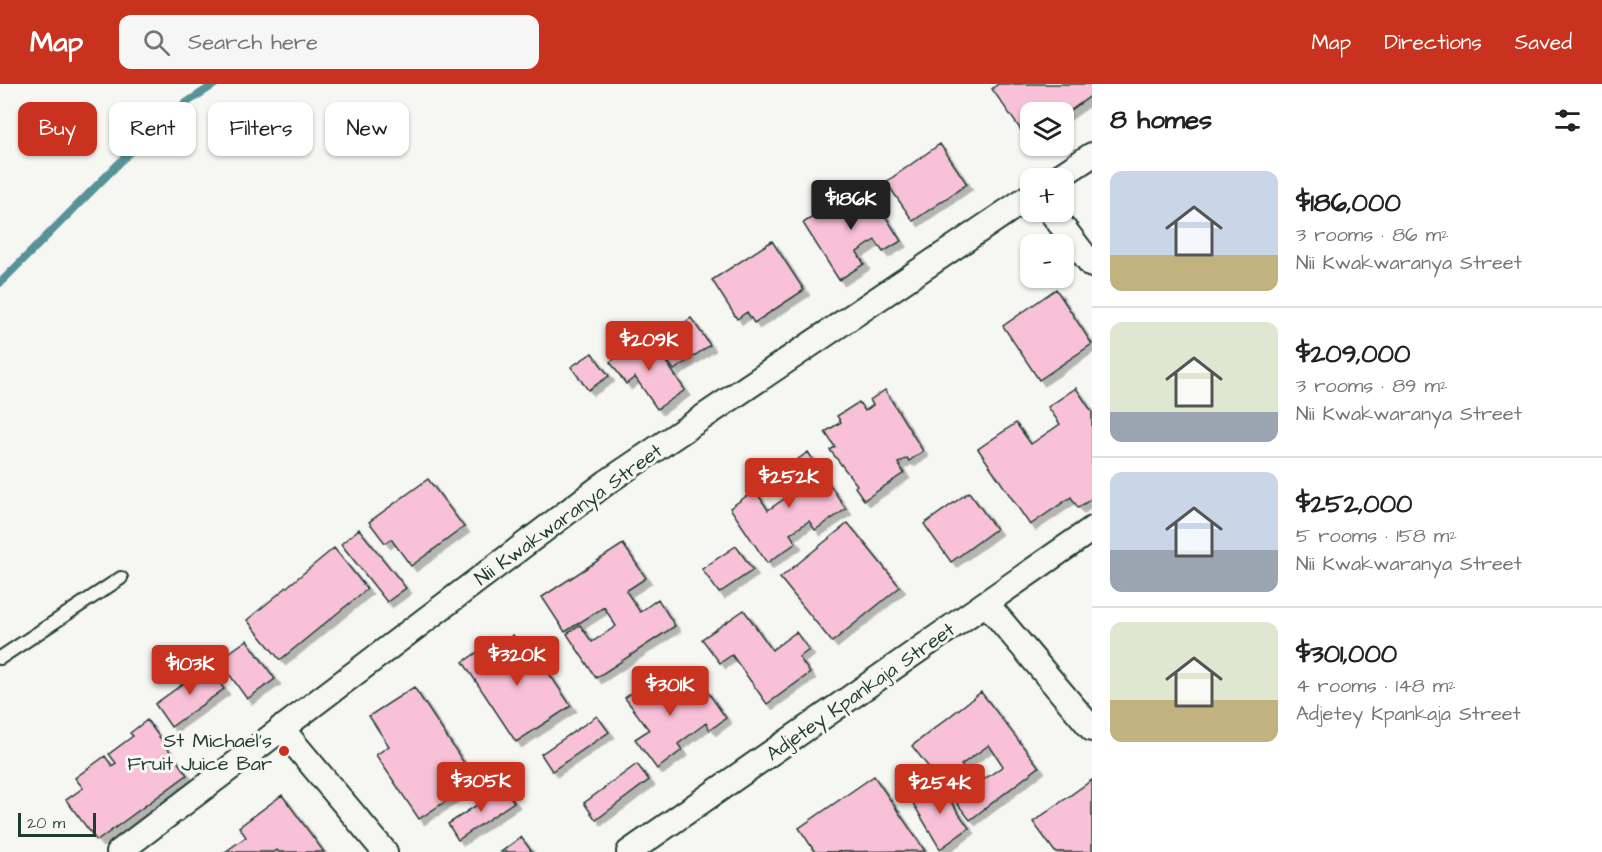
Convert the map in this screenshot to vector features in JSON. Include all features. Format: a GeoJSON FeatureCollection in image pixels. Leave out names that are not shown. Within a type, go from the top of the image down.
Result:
{"type":"FeatureCollection","features":[{"type":"Feature","properties":{"kind":"street"},"geometry":{"type":"LineString","coordinates":[[1072,168],[1092,155]]}},
{"type":"Feature","properties":{"kind":"street","name":"Nii Kwakwaranya Street"},"geometry":{"type":"LineString","coordinates":[[118,852],[607,482],[1020,203]]}},
{"type":"Feature","properties":{"kind":"street"},"geometry":{"type":"LineString","coordinates":[[1059,222],[1092,265]]}},
{"type":"Feature","properties":{"kind":"street","name":"Adjetey Kpankaja Street"},"geometry":{"type":"LineString","coordinates":[[629,852],[1092,529]]}},
{"type":"Feature","properties":{"kind":"street"},"geometry":{"type":"LineString","coordinates":[[986,603],[1092,729]]}},
{"type":"Feature","properties":{"kind":"street"},"geometry":{"type":"LineString","coordinates":[[281,728],[385,852]]}},
{"type":"Feature","properties":{"kind":"lane"},"geometry":{"type":"LineString","coordinates":[[0,658],[121,578]]}},
{"type":"Feature","properties":{"kind":"building"},"geometry":{"type":"Polygon","coordinates":[[[998,84],[1092,84],[1092,95],[1074,108],[1074,102],[1020,102],[1020,129],[992,89],[998,84]]]}},
{"type":"Feature","properties":{"kind":"building"},"geometry":{"type":"Polygon","coordinates":[[[940,144],[967,184],[913,221],[886,182],[940,144]]]}},
{"type":"Feature","properties":{"kind":"building"},"geometry":{"type":"Polygon","coordinates":[[[865,184],[901,241],[883,252],[875,240],[857,252],[864,264],[839,280],[803,223],[865,184]]]}},
{"type":"Feature","properties":{"kind":"building"},"geometry":{"type":"Polygon","coordinates":[[[772,241],[804,290],[754,323],[747,312],[737,319],[712,280],[772,241]]]}},
{"type":"Feature","properties":{"kind":"building"},"geometry":{"type":"Polygon","coordinates":[[[1056,289],[1092,344],[1039,380],[1003,326],[1056,289]]]}},
{"type":"Feature","properties":{"kind":"building"},"geometry":{"type":"Polygon","coordinates":[[[691,318],[710,345],[674,370],[655,343],[691,318]]]}},
{"type":"Feature","properties":{"kind":"building"},"geometry":{"type":"Polygon","coordinates":[[[648,335],[685,390],[657,409],[635,377],[626,384],[610,362],[648,335]]]}},
{"type":"Feature","properties":{"kind":"building"},"geometry":{"type":"Polygon","coordinates":[[[592,353],[609,376],[588,390],[571,367],[592,353]]]}},
{"type":"Feature","properties":{"kind":"building"},"geometry":{"type":"Polygon","coordinates":[[[1076,388],[1092,412],[1092,498],[1078,508],[1071,497],[1030,525],[978,449],[1016,423],[1031,444],[1060,424],[1048,407],[1076,388]]]}},
{"type":"Feature","properties":{"kind":"building"},"geometry":{"type":"Polygon","coordinates":[[[885,390],[923,451],[909,461],[907,458],[898,463],[904,473],[864,500],[855,487],[857,485],[830,450],[835,447],[825,432],[841,422],[837,416],[859,402],[865,411],[873,405],[870,400],[885,390]]]}},
{"type":"Feature","properties":{"kind":"building"},"geometry":{"type":"Polygon","coordinates":[[[808,452],[846,509],[815,530],[809,521],[790,534],[796,543],[767,563],[730,508],[755,490],[768,510],[794,492],[780,472],[808,452]]]}},
{"type":"Feature","properties":{"kind":"building"},"geometry":{"type":"Polygon","coordinates":[[[428,479],[464,527],[411,566],[391,539],[385,543],[369,522],[428,479]]]}},
{"type":"Feature","properties":{"kind":"building"},"geometry":{"type":"Polygon","coordinates":[[[969,492],[996,529],[951,562],[924,524],[969,492]]]}},
{"type":"Feature","properties":{"kind":"building"},"geometry":{"type":"Polygon","coordinates":[[[848,523],[900,587],[832,642],[780,578],[848,523]]]}},
{"type":"Feature","properties":{"kind":"building"},"geometry":{"type":"Polygon","coordinates":[[[359,529],[406,588],[387,602],[341,544],[359,529]]]}},
{"type":"Feature","properties":{"kind":"building"},"geometry":{"type":"Polygon","coordinates":[[[623,544],[646,578],[626,591],[640,612],[658,599],[675,626],[596,678],[567,634],[580,625],[592,642],[616,626],[604,607],[565,632],[542,597],[623,544]]]}},
{"type":"Feature","properties":{"kind":"building"},"geometry":{"type":"Polygon","coordinates":[[[736,546],[753,570],[719,593],[702,569],[736,546]]]}},
{"type":"Feature","properties":{"kind":"building"},"geometry":{"type":"Polygon","coordinates":[[[334,548],[367,589],[280,660],[247,620],[334,548]]]}},
{"type":"Feature","properties":{"kind":"building"},"geometry":{"type":"Polygon","coordinates":[[[744,610],[772,650],[796,632],[809,650],[799,657],[810,673],[767,704],[732,655],[720,663],[702,639],[744,610]]]}},
{"type":"Feature","properties":{"kind":"building"},"geometry":{"type":"Polygon","coordinates":[[[513,635],[529,659],[536,654],[571,706],[516,742],[463,662],[497,639],[501,644],[513,635]]]}},
{"type":"Feature","properties":{"kind":"building"},"geometry":{"type":"Polygon","coordinates":[[[247,640],[275,679],[247,699],[219,660],[247,640]]]}},
{"type":"Feature","properties":{"kind":"building"},"geometry":{"type":"Polygon","coordinates":[[[208,666],[224,689],[171,727],[155,704],[208,666]]]}},
{"type":"Feature","properties":{"kind":"building"},"geometry":{"type":"Polygon","coordinates":[[[662,670],[686,702],[705,688],[726,718],[710,730],[706,723],[678,744],[682,750],[657,769],[635,739],[649,730],[625,698],[662,670]]]}},
{"type":"Feature","properties":{"kind":"building"},"geometry":{"type":"Polygon","coordinates":[[[414,687],[476,781],[419,819],[376,755],[389,746],[369,716],[414,687]]]}},
{"type":"Feature","properties":{"kind":"building"},"geometry":{"type":"Polygon","coordinates":[[[981,692],[1039,767],[970,820],[912,746],[981,692]],[[989,745],[961,765],[976,785],[1003,766],[989,745]]]}},
{"type":"Feature","properties":{"kind":"building"},"geometry":{"type":"Polygon","coordinates":[[[597,716],[609,732],[552,771],[541,754],[597,716]]]}},
{"type":"Feature","properties":{"kind":"building"},"geometry":{"type":"Polygon","coordinates":[[[147,720],[187,775],[97,841],[66,800],[83,788],[75,778],[105,756],[112,766],[116,763],[109,754],[133,736],[130,733],[147,720]]]}},
{"type":"Feature","properties":{"kind":"building"},"geometry":{"type":"Polygon","coordinates":[[[637,764],[649,780],[596,820],[584,803],[637,764]]]}},
{"type":"Feature","properties":{"kind":"building"},"geometry":{"type":"Polygon","coordinates":[[[874,776],[925,851],[815,852],[799,828],[874,776]]]}},
{"type":"Feature","properties":{"kind":"building"},"geometry":{"type":"Polygon","coordinates":[[[1092,780],[1092,852],[1055,852],[1033,822],[1092,780]]]}},
{"type":"Feature","properties":{"kind":"building"},"geometry":{"type":"Polygon","coordinates":[[[937,782],[969,828],[940,849],[911,800],[937,782]]]}},
{"type":"Feature","properties":{"kind":"building"},"geometry":{"type":"Polygon","coordinates":[[[504,787],[514,802],[458,840],[448,824],[504,787]]]}},
{"type":"Feature","properties":{"kind":"building"},"geometry":{"type":"Polygon","coordinates":[[[282,795],[324,852],[279,852],[277,850],[274,852],[225,852],[246,837],[239,827],[282,795]]]}},
{"type":"Feature","properties":{"kind":"building"},"geometry":{"type":"Polygon","coordinates":[[[521,837],[532,852],[501,852],[521,837]]]}},
{"type":"Feature","properties":{"kind":"waterway"},"geometry":{"type":"LineString","coordinates":[[0,283],[166,116],[215,84]]}},
{"type":"Feature","properties":{"kind":"place","name":"St Michael's Fruit Juice Bar"},"geometry":{"type":"Point","coordinates":[284,751]}}]}
